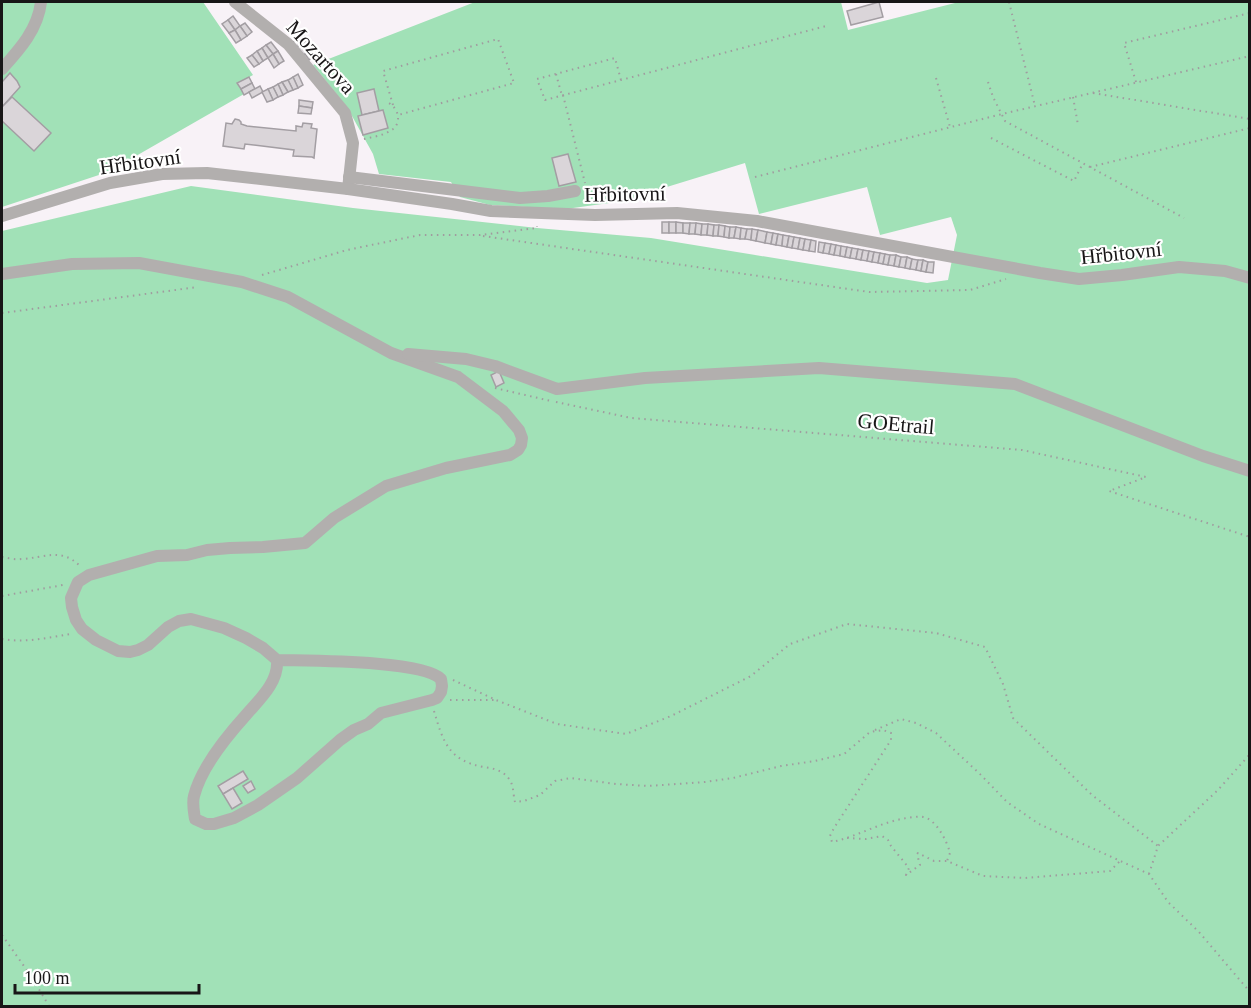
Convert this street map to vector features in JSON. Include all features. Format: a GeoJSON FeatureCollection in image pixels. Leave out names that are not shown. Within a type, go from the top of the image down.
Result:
{"type":"FeatureCollection","features":[{"type":"Feature","properties":{"kind":"street"},"geometry":{"type":"LineString","coordinates":[[2,69],[34,28],[41,2]]}},
{"type":"Feature","properties":{"kind":"street","name":"Mozartova"},"geometry":{"type":"LineString","coordinates":[[235,2],[288,44],[345,113],[353,143],[348,183]]}},
{"type":"Feature","properties":{"kind":"street","name":"Hřbitovní"},"geometry":{"type":"LineString","coordinates":[[2,216],[110,183],[162,174],[207,173],[348,183],[491,211],[595,215],[677,213],[757,221],[1079,279],[1179,267],[1225,271],[1250,278]]}},
{"type":"Feature","properties":{"kind":"street"},"geometry":{"type":"LineString","coordinates":[[348,183],[520,198],[581,190]]}},
{"type":"Feature","properties":{"kind":"street"},"geometry":{"type":"LineString","coordinates":[[2,274],[72,264],[139,263],[242,282],[288,297],[392,353],[458,377],[503,411],[519,430],[522,438],[521,445],[510,455],[446,468],[386,486],[334,518],[305,543],[157,556],[89,575],[78,582],[71,598],[76,620],[82,629],[96,640],[118,651],[138,650],[148,645],[168,627],[179,621],[191,619],[224,628],[246,638],[277,660],[403,666],[432,673],[441,679],[442,686],[439,695],[432,700],[381,713],[340,740],[297,778],[258,805],[234,818],[206,824],[195,819],[193,804],[205,770],[236,726],[270,685],[278,668],[277,660]]}},
{"type":"Feature","properties":{"kind":"street"},"geometry":{"type":"LineString","coordinates":[[392,353],[466,359],[495,366],[557,389],[645,378],[819,368],[1016,384],[1203,456],[1250,471]]}},
{"type":"Feature","properties":{"kind":"path"},"geometry":{"type":"LineString","coordinates":[[1009,2],[1035,106]]}},
{"type":"Feature","properties":{"kind":"path"},"geometry":{"type":"LineString","coordinates":[[1136,82],[1124,43],[1250,13]]}},
{"type":"Feature","properties":{"kind":"path"},"geometry":{"type":"LineString","coordinates":[[621,80],[615,58],[537,79],[545,100],[562,95],[621,80],[826,26]]}},
{"type":"Feature","properties":{"kind":"path"},"geometry":{"type":"LineString","coordinates":[[353,143],[390,132],[398,120],[397,110],[393,105],[383,71],[498,39],[514,83],[398,115]]}},
{"type":"Feature","properties":{"kind":"path"},"geometry":{"type":"LineString","coordinates":[[755,177],[1002,114],[1250,56]]}},
{"type":"Feature","properties":{"kind":"path"},"geometry":{"type":"LineString","coordinates":[[556,74],[581,190]]}},
{"type":"Feature","properties":{"kind":"path"},"geometry":{"type":"LineString","coordinates":[[936,78],[950,127]]}},
{"type":"Feature","properties":{"kind":"path"},"geometry":{"type":"LineString","coordinates":[[988,82],[1005,121],[1184,218]]}},
{"type":"Feature","properties":{"kind":"path"},"geometry":{"type":"LineString","coordinates":[[1091,93],[1250,119]]}},
{"type":"Feature","properties":{"kind":"path"},"geometry":{"type":"LineString","coordinates":[[1073,97],[1078,125]]}},
{"type":"Feature","properties":{"kind":"path"},"geometry":{"type":"LineString","coordinates":[[387,102],[393,105]]}},
{"type":"Feature","properties":{"kind":"path"},"geometry":{"type":"LineString","coordinates":[[1090,167],[1250,128]]}},
{"type":"Feature","properties":{"kind":"path"},"geometry":{"type":"LineString","coordinates":[[991,138],[1074,181],[1083,163]]}},
{"type":"Feature","properties":{"kind":"path"},"geometry":{"type":"LineString","coordinates":[[263,275],[347,250],[420,236],[480,236],[537,228],[537,213]]}},
{"type":"Feature","properties":{"kind":"path"},"geometry":{"type":"LineString","coordinates":[[480,236],[869,292],[970,290],[1011,278]]}},
{"type":"Feature","properties":{"kind":"path"},"geometry":{"type":"LineString","coordinates":[[2,313],[208,286]]}},
{"type":"Feature","properties":{"kind":"path","name":"GOEtrail"},"geometry":{"type":"LineString","coordinates":[[489,387],[631,418],[1022,450],[1146,477],[1109,491],[1250,537]]}},
{"type":"Feature","properties":{"kind":"path"},"geometry":{"type":"LineString","coordinates":[[2,557],[18,560],[55,554],[72,558],[89,575]]}},
{"type":"Feature","properties":{"kind":"path"},"geometry":{"type":"LineString","coordinates":[[2,596],[78,582]]}},
{"type":"Feature","properties":{"kind":"path"},"geometry":{"type":"LineString","coordinates":[[452,680],[495,700],[557,724],[626,734],[671,716],[751,676],[790,644],[847,624],[936,633],[986,647],[1003,684],[1013,718],[1092,795],[1158,846]]}},
{"type":"Feature","properties":{"kind":"path"},"geometry":{"type":"LineString","coordinates":[[2,639],[13,641],[51,638],[78,632]]}},
{"type":"Feature","properties":{"kind":"path"},"geometry":{"type":"LineString","coordinates":[[432,700],[441,736],[451,751],[465,762],[496,769],[509,779],[515,802],[540,795],[555,781],[571,778],[648,786],[733,778],[844,754],[870,732],[901,719],[916,723],[936,733],[1007,802],[1039,824],[1149,874],[1168,902],[1199,932],[1250,992]]}},
{"type":"Feature","properties":{"kind":"path"},"geometry":{"type":"LineString","coordinates":[[470,700],[495,700]]}},
{"type":"Feature","properties":{"kind":"path"},"geometry":{"type":"LineString","coordinates":[[870,732],[883,730],[891,734],[891,740],[834,828],[830,836],[832,842],[849,838],[866,839],[882,836],[888,840],[909,868],[906,875],[921,865],[918,853],[934,861],[947,861],[983,876],[1025,878],[1110,871],[1120,861]]}},
{"type":"Feature","properties":{"kind":"path"},"geometry":{"type":"LineString","coordinates":[[1149,874],[1158,846],[1218,790],[1250,754]]}},
{"type":"Feature","properties":{"kind":"path"},"geometry":{"type":"LineString","coordinates":[[839,841],[903,818],[924,816],[936,824],[949,846],[950,853],[947,861]]}},
{"type":"Feature","properties":{"kind":"path"},"geometry":{"type":"LineString","coordinates":[[2,935],[49,1006]]}},
{"type":"Feature","properties":{"kind":"green space"},"geometry":{"type":"Polygon","coordinates":[[[2,2],[203,2],[253,75],[238,83],[244,94],[108,172],[2,207],[2,2]]]}},
{"type":"Feature","properties":{"kind":"green space"},"geometry":{"type":"Polygon","coordinates":[[[475,2],[841,2],[848,30],[959,2],[1249,2],[1249,1006],[2,1006],[2,231],[191,186],[353,208],[651,238],[927,283],[948,280],[957,235],[951,217],[880,235],[867,187],[759,214],[745,163],[644,194],[645,198],[566,209],[490,205],[460,197],[451,182],[379,174],[373,154],[347,107],[313,65],[475,2]]]}},
{"type":"Feature","properties":{"kind":"building"},"geometry":{"type":"Polygon","coordinates":[[[879,2],[883,17],[851,25],[847,11],[879,2]]]}},
{"type":"Feature","properties":{"kind":"building"},"geometry":{"type":"Polygon","coordinates":[[[233,16],[240,26],[235,30],[228,20],[233,16]]]}},
{"type":"Feature","properties":{"kind":"building"},"geometry":{"type":"Polygon","coordinates":[[[228,20],[235,30],[229,33],[222,24],[228,20]]]}},
{"type":"Feature","properties":{"kind":"building"},"geometry":{"type":"Polygon","coordinates":[[[245,23],[252,32],[247,36],[240,26],[245,23]]]}},
{"type":"Feature","properties":{"kind":"building"},"geometry":{"type":"Polygon","coordinates":[[[240,26],[247,36],[241,40],[235,30],[240,26]]]}},
{"type":"Feature","properties":{"kind":"building"},"geometry":{"type":"Polygon","coordinates":[[[235,30],[241,40],[236,43],[229,33],[235,30]]]}},
{"type":"Feature","properties":{"kind":"building"},"geometry":{"type":"Polygon","coordinates":[[[303,34],[307,40],[297,47],[293,42],[303,34]]]}},
{"type":"Feature","properties":{"kind":"building"},"geometry":{"type":"Polygon","coordinates":[[[307,40],[313,48],[304,55],[297,47],[307,40]]]}},
{"type":"Feature","properties":{"kind":"building"},"geometry":{"type":"Polygon","coordinates":[[[271,42],[278,51],[273,54],[266,45],[271,42]]]}},
{"type":"Feature","properties":{"kind":"building"},"geometry":{"type":"Polygon","coordinates":[[[266,45],[273,54],[268,58],[262,48],[266,45]]]}},
{"type":"Feature","properties":{"kind":"building"},"geometry":{"type":"Polygon","coordinates":[[[262,48],[268,58],[263,61],[257,51],[262,48]]]}},
{"type":"Feature","properties":{"kind":"building"},"geometry":{"type":"Polygon","coordinates":[[[313,48],[317,54],[309,60],[305,54],[313,48]]]}},
{"type":"Feature","properties":{"kind":"building"},"geometry":{"type":"Polygon","coordinates":[[[257,51],[263,61],[259,64],[252,55],[257,51]]]}},
{"type":"Feature","properties":{"kind":"building"},"geometry":{"type":"Polygon","coordinates":[[[278,51],[284,61],[279,64],[273,54],[278,51]]]}},
{"type":"Feature","properties":{"kind":"building"},"geometry":{"type":"Polygon","coordinates":[[[273,54],[279,64],[274,68],[268,58],[273,54]]]}},
{"type":"Feature","properties":{"kind":"building"},"geometry":{"type":"Polygon","coordinates":[[[252,55],[259,64],[254,67],[247,58],[252,55]]]}},
{"type":"Feature","properties":{"kind":"building"},"geometry":{"type":"Polygon","coordinates":[[[10,73],[20,87],[2,107],[2,82],[10,73]]]}},
{"type":"Feature","properties":{"kind":"building"},"geometry":{"type":"Polygon","coordinates":[[[298,74],[303,85],[298,88],[293,77],[298,74]]]}},
{"type":"Feature","properties":{"kind":"building"},"geometry":{"type":"Polygon","coordinates":[[[249,77],[252,83],[241,89],[237,83],[249,77]]]}},
{"type":"Feature","properties":{"kind":"building"},"geometry":{"type":"Polygon","coordinates":[[[293,77],[298,88],[293,90],[288,80],[293,77]]]}},
{"type":"Feature","properties":{"kind":"building"},"geometry":{"type":"Polygon","coordinates":[[[288,80],[293,90],[288,92],[282,82],[288,80]]]}},
{"type":"Feature","properties":{"kind":"building"},"geometry":{"type":"Polygon","coordinates":[[[282,82],[288,92],[283,95],[278,84],[282,82]]]}},
{"type":"Feature","properties":{"kind":"building"},"geometry":{"type":"Polygon","coordinates":[[[252,83],[255,89],[244,95],[241,89],[252,83]]]}},
{"type":"Feature","properties":{"kind":"building"},"geometry":{"type":"Polygon","coordinates":[[[278,84],[283,95],[278,97],[273,87],[278,84]]]}},
{"type":"Feature","properties":{"kind":"building"},"geometry":{"type":"Polygon","coordinates":[[[260,86],[263,92],[252,98],[249,92],[260,86]]]}},
{"type":"Feature","properties":{"kind":"building"},"geometry":{"type":"Polygon","coordinates":[[[273,87],[278,97],[273,100],[268,89],[273,87]]]}},
{"type":"Feature","properties":{"kind":"building"},"geometry":{"type":"Polygon","coordinates":[[[268,89],[273,100],[267,102],[262,92],[268,89]]]}},
{"type":"Feature","properties":{"kind":"building"},"geometry":{"type":"Polygon","coordinates":[[[374,89],[379,111],[362,115],[357,93],[374,89]]]}},
{"type":"Feature","properties":{"kind":"building"},"geometry":{"type":"Polygon","coordinates":[[[12,97],[51,133],[34,151],[2,121],[2,107],[12,97]]]}},
{"type":"Feature","properties":{"kind":"building"},"geometry":{"type":"Polygon","coordinates":[[[299,100],[313,102],[312,108],[299,106],[299,100]]]}},
{"type":"Feature","properties":{"kind":"building"},"geometry":{"type":"Polygon","coordinates":[[[299,106],[312,108],[311,114],[298,113],[299,106]]]}},
{"type":"Feature","properties":{"kind":"building"},"geometry":{"type":"Polygon","coordinates":[[[383,110],[388,128],[363,135],[358,116],[383,110]]]}},
{"type":"Feature","properties":{"kind":"building"},"geometry":{"type":"Polygon","coordinates":[[[235,119],[247,126],[296,131],[296,126],[302,127],[303,123],[312,124],[311,128],[317,129],[314,158],[293,156],[294,150],[245,144],[244,149],[223,146],[226,123],[232,124],[235,119]]]}},
{"type":"Feature","properties":{"kind":"building"},"geometry":{"type":"Polygon","coordinates":[[[568,154],[576,182],[559,186],[552,158],[568,154]]]}},
{"type":"Feature","properties":{"kind":"building"},"geometry":{"type":"Polygon","coordinates":[[[662,222],[669,222],[669,233],[662,233],[662,222]]]}},
{"type":"Feature","properties":{"kind":"building"},"geometry":{"type":"Polygon","coordinates":[[[669,222],[676,222],[676,233],[669,233],[669,222]]]}},
{"type":"Feature","properties":{"kind":"building"},"geometry":{"type":"Polygon","coordinates":[[[676,222],[683,223],[683,233],[676,233],[676,222]]]}},
{"type":"Feature","properties":{"kind":"building"},"geometry":{"type":"Polygon","coordinates":[[[683,223],[690,223],[689,234],[683,233],[683,223]]]}},
{"type":"Feature","properties":{"kind":"building"},"geometry":{"type":"Polygon","coordinates":[[[690,223],[696,223],[695,234],[689,234],[690,223]]]}},
{"type":"Feature","properties":{"kind":"building"},"geometry":{"type":"Polygon","coordinates":[[[696,223],[702,224],[701,235],[695,234],[696,223]]]}},
{"type":"Feature","properties":{"kind":"building"},"geometry":{"type":"Polygon","coordinates":[[[702,224],[708,224],[707,235],[701,235],[702,224]]]}},
{"type":"Feature","properties":{"kind":"building"},"geometry":{"type":"Polygon","coordinates":[[[708,224],[714,225],[713,236],[707,235],[708,224]]]}},
{"type":"Feature","properties":{"kind":"building"},"geometry":{"type":"Polygon","coordinates":[[[714,225],[719,225],[718,236],[713,236],[714,225]]]}},
{"type":"Feature","properties":{"kind":"building"},"geometry":{"type":"Polygon","coordinates":[[[719,225],[725,226],[724,237],[718,236],[719,225]]]}},
{"type":"Feature","properties":{"kind":"building"},"geometry":{"type":"Polygon","coordinates":[[[725,226],[730,227],[729,238],[724,237],[725,226]]]}},
{"type":"Feature","properties":{"kind":"building"},"geometry":{"type":"Polygon","coordinates":[[[730,227],[736,227],[734,238],[729,238],[730,227]]]}},
{"type":"Feature","properties":{"kind":"building"},"geometry":{"type":"Polygon","coordinates":[[[736,227],[741,228],[740,239],[734,238],[736,227]]]}},
{"type":"Feature","properties":{"kind":"building"},"geometry":{"type":"Polygon","coordinates":[[[741,228],[747,229],[745,239],[740,239],[741,228]]]}},
{"type":"Feature","properties":{"kind":"building"},"geometry":{"type":"Polygon","coordinates":[[[747,229],[752,229],[751,240],[745,239],[747,229]]]}},
{"type":"Feature","properties":{"kind":"building"},"geometry":{"type":"Polygon","coordinates":[[[752,229],[758,230],[756,241],[751,240],[752,229]]]}},
{"type":"Feature","properties":{"kind":"building"},"geometry":{"type":"Polygon","coordinates":[[[758,230],[767,232],[765,243],[756,241],[758,230]]]}},
{"type":"Feature","properties":{"kind":"building"},"geometry":{"type":"Polygon","coordinates":[[[767,232],[773,233],[771,244],[765,243],[767,232]]]}},
{"type":"Feature","properties":{"kind":"building"},"geometry":{"type":"Polygon","coordinates":[[[773,233],[778,234],[776,245],[771,244],[773,233]]]}},
{"type":"Feature","properties":{"kind":"building"},"geometry":{"type":"Polygon","coordinates":[[[778,234],[783,235],[782,246],[776,245],[778,234]]]}},
{"type":"Feature","properties":{"kind":"building"},"geometry":{"type":"Polygon","coordinates":[[[783,235],[789,236],[787,247],[782,246],[783,235]]]}},
{"type":"Feature","properties":{"kind":"building"},"geometry":{"type":"Polygon","coordinates":[[[789,236],[794,237],[792,248],[787,247],[789,236]]]}},
{"type":"Feature","properties":{"kind":"building"},"geometry":{"type":"Polygon","coordinates":[[[794,237],[800,238],[798,249],[792,248],[794,237]]]}},
{"type":"Feature","properties":{"kind":"building"},"geometry":{"type":"Polygon","coordinates":[[[800,238],[805,239],[803,250],[798,249],[800,238]]]}},
{"type":"Feature","properties":{"kind":"building"},"geometry":{"type":"Polygon","coordinates":[[[805,239],[811,240],[809,251],[803,250],[805,239]]]}},
{"type":"Feature","properties":{"kind":"building"},"geometry":{"type":"Polygon","coordinates":[[[811,240],[816,241],[815,252],[809,251],[811,240]]]}},
{"type":"Feature","properties":{"kind":"building"},"geometry":{"type":"Polygon","coordinates":[[[819,242],[825,243],[823,253],[818,252],[819,242]]]}},
{"type":"Feature","properties":{"kind":"building"},"geometry":{"type":"Polygon","coordinates":[[[825,243],[831,244],[829,254],[823,253],[825,243]]]}},
{"type":"Feature","properties":{"kind":"building"},"geometry":{"type":"Polygon","coordinates":[[[831,244],[836,245],[834,255],[829,254],[831,244]]]}},
{"type":"Feature","properties":{"kind":"building"},"geometry":{"type":"Polygon","coordinates":[[[836,245],[841,246],[840,256],[834,255],[836,245]]]}},
{"type":"Feature","properties":{"kind":"building"},"geometry":{"type":"Polygon","coordinates":[[[841,246],[847,247],[845,257],[840,256],[841,246]]]}},
{"type":"Feature","properties":{"kind":"building"},"geometry":{"type":"Polygon","coordinates":[[[847,247],[852,248],[850,258],[845,257],[847,247]]]}},
{"type":"Feature","properties":{"kind":"building"},"geometry":{"type":"Polygon","coordinates":[[[852,248],[858,249],[856,259],[850,258],[852,248]]]}},
{"type":"Feature","properties":{"kind":"building"},"geometry":{"type":"Polygon","coordinates":[[[858,249],[863,250],[861,260],[856,259],[858,249]]]}},
{"type":"Feature","properties":{"kind":"building"},"geometry":{"type":"Polygon","coordinates":[[[863,250],[869,251],[867,261],[861,260],[863,250]]]}},
{"type":"Feature","properties":{"kind":"building"},"geometry":{"type":"Polygon","coordinates":[[[869,251],[874,252],[872,262],[867,261],[869,251]]]}},
{"type":"Feature","properties":{"kind":"building"},"geometry":{"type":"Polygon","coordinates":[[[874,252],[880,253],[878,263],[872,262],[874,252]]]}},
{"type":"Feature","properties":{"kind":"building"},"geometry":{"type":"Polygon","coordinates":[[[880,253],[885,254],[883,264],[878,263],[880,253]]]}},
{"type":"Feature","properties":{"kind":"building"},"geometry":{"type":"Polygon","coordinates":[[[885,254],[890,255],[888,265],[883,264],[885,254]]]}},
{"type":"Feature","properties":{"kind":"building"},"geometry":{"type":"Polygon","coordinates":[[[890,255],[896,255],[894,266],[888,265],[890,255]]]}},
{"type":"Feature","properties":{"kind":"building"},"geometry":{"type":"Polygon","coordinates":[[[896,255],[901,257],[899,267],[894,266],[896,255]]]}},
{"type":"Feature","properties":{"kind":"building"},"geometry":{"type":"Polygon","coordinates":[[[901,257],[907,257],[905,268],[899,267],[901,257]]]}},
{"type":"Feature","properties":{"kind":"building"},"geometry":{"type":"Polygon","coordinates":[[[907,257],[912,259],[910,269],[905,268],[907,257]]]}},
{"type":"Feature","properties":{"kind":"building"},"geometry":{"type":"Polygon","coordinates":[[[912,259],[918,260],[916,270],[910,269],[912,259]]]}},
{"type":"Feature","properties":{"kind":"building"},"geometry":{"type":"Polygon","coordinates":[[[918,260],[923,260],[921,271],[916,270],[918,260]]]}},
{"type":"Feature","properties":{"kind":"building"},"geometry":{"type":"Polygon","coordinates":[[[923,260],[928,262],[926,272],[921,271],[923,260]]]}},
{"type":"Feature","properties":{"kind":"building"},"geometry":{"type":"Polygon","coordinates":[[[928,262],[934,262],[933,273],[926,272],[928,262]]]}},
{"type":"Feature","properties":{"kind":"building"},"geometry":{"type":"Polygon","coordinates":[[[499,371],[504,383],[496,387],[491,375],[499,371]]]}},
{"type":"Feature","properties":{"kind":"building"},"geometry":{"type":"Polygon","coordinates":[[[243,771],[248,779],[223,794],[218,786],[243,771]]]}},
{"type":"Feature","properties":{"kind":"building"},"geometry":{"type":"Polygon","coordinates":[[[251,781],[255,789],[248,793],[243,786],[251,781]]]}},
{"type":"Feature","properties":{"kind":"building"},"geometry":{"type":"Polygon","coordinates":[[[233,788],[242,803],[232,809],[223,794],[233,788]]]}}]}
